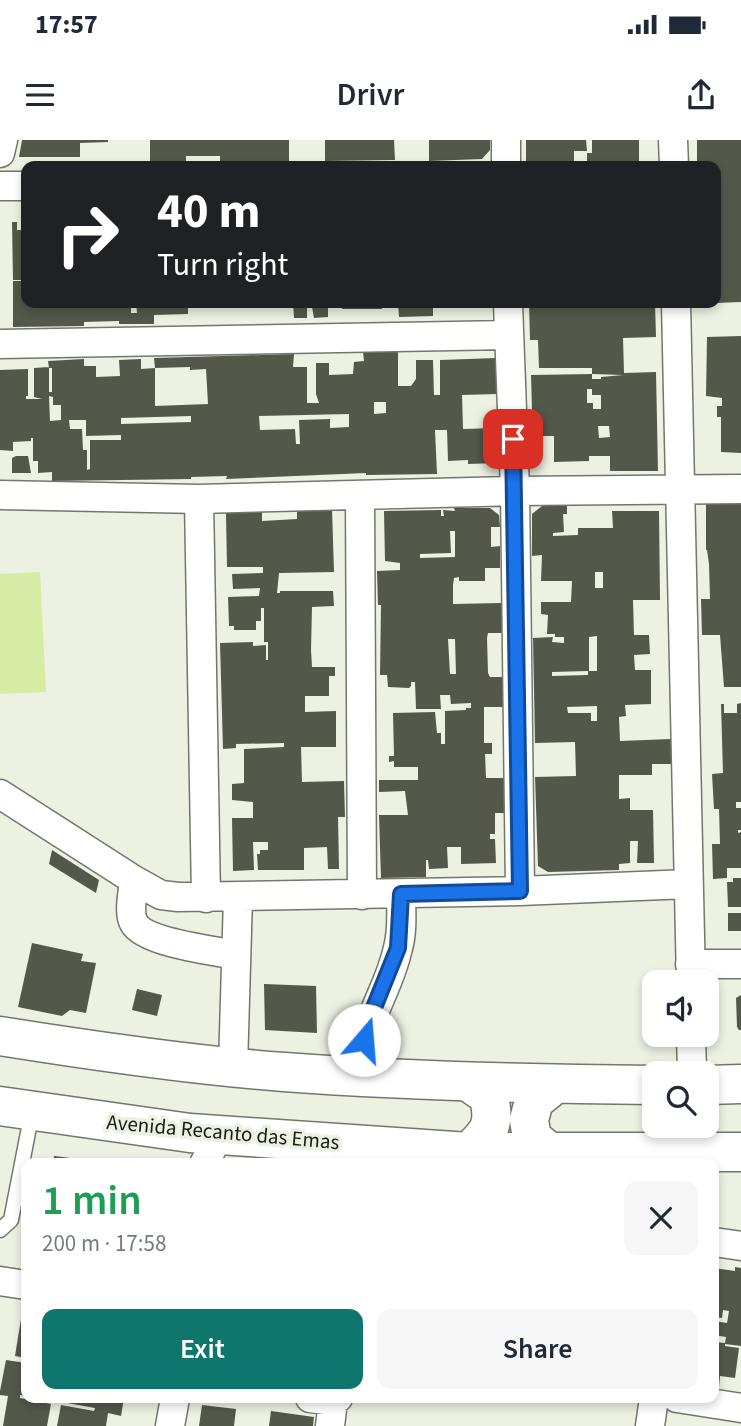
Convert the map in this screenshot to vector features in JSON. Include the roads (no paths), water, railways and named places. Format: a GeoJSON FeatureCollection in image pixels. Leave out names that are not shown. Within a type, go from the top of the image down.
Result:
{"type":"FeatureCollection","features":[{"type":"Feature","properties":{"kind":"main road"},"geometry":{"type":"LineString","coordinates":[[0,1036],[233,1067],[470,1083],[642,1085]]}},
{"type":"Feature","properties":{"kind":"main road"},"geometry":{"type":"LineString","coordinates":[[469,1152],[489,1133],[493,1116],[489,1096],[470,1083]]}},
{"type":"Feature","properties":{"kind":"main road"},"geometry":{"type":"LineString","coordinates":[[719,1085],[741,1084]]}},
{"type":"Feature","properties":{"kind":"main road"},"geometry":{"type":"LineString","coordinates":[[552,1154],[532,1138],[529,1120],[534,1101],[554,1085]]}},
{"type":"Feature","properties":{"kind":"main road","name":"Avenida Recanto das Emas"},"geometry":{"type":"LineString","coordinates":[[16,1109],[202,1149],[552,1154],[741,1152]]}},
{"type":"Feature","properties":{"kind":"street"},"geometry":{"type":"LineString","coordinates":[[0,153],[3,140]]}},
{"type":"Feature","properties":{"kind":"street"},"geometry":{"type":"LineString","coordinates":[[506,140],[506,161]]}},
{"type":"Feature","properties":{"kind":"street"},"geometry":{"type":"LineString","coordinates":[[673,140],[674,161]]}},
{"type":"Feature","properties":{"kind":"street"},"geometry":{"type":"LineString","coordinates":[[0,186],[21,186]]}},
{"type":"Feature","properties":{"kind":"street"},"geometry":{"type":"LineString","coordinates":[[508,308],[515,491],[520,891]]}},
{"type":"Feature","properties":{"kind":"street"},"geometry":{"type":"LineString","coordinates":[[676,308],[690,970]]}},
{"type":"Feature","properties":{"kind":"street"},"geometry":{"type":"LineString","coordinates":[[0,344],[509,335]]}},
{"type":"Feature","properties":{"kind":"street"},"geometry":{"type":"LineString","coordinates":[[0,495],[199,499],[515,491],[741,489]]}},
{"type":"Feature","properties":{"kind":"street"},"geometry":{"type":"LineString","coordinates":[[360,496],[362,895]]}},
{"type":"Feature","properties":{"kind":"street"},"geometry":{"type":"LineString","coordinates":[[199,499],[206,898]]}},
{"type":"Feature","properties":{"kind":"street"},"geometry":{"type":"LineString","coordinates":[[0,794],[161,895],[206,898],[362,895],[688,884]]}},
{"type":"Feature","properties":{"kind":"street"},"geometry":{"type":"LineString","coordinates":[[134,880],[131,914],[133,923],[141,931],[155,937],[236,955]]}},
{"type":"Feature","properties":{"kind":"street"},"geometry":{"type":"LineString","coordinates":[[364,1076],[362,1054],[369,1020],[398,948],[401,894]]}},
{"type":"Feature","properties":{"kind":"street"},"geometry":{"type":"LineString","coordinates":[[233,1067],[238,897]]}},
{"type":"Feature","properties":{"kind":"street"},"geometry":{"type":"LineString","coordinates":[[707,970],[741,964]]}},
{"type":"Feature","properties":{"kind":"street"},"geometry":{"type":"LineString","coordinates":[[719,1243],[741,1245]]}},
{"type":"Feature","properties":{"kind":"street"},"geometry":{"type":"LineString","coordinates":[[170,1426],[174,1403]]}},
{"type":"Feature","properties":{"kind":"street"},"geometry":{"type":"LineString","coordinates":[[650,1426],[653,1403]]}},
{"type":"Feature","properties":{"kind":"street"},"geometry":{"type":"LineString","coordinates":[[709,1403],[741,1408]]}},
{"type":"Feature","properties":{"kind":"lane"},"geometry":{"type":"LineString","coordinates":[[0,1230],[11,1220],[16,1109]]}}]}
